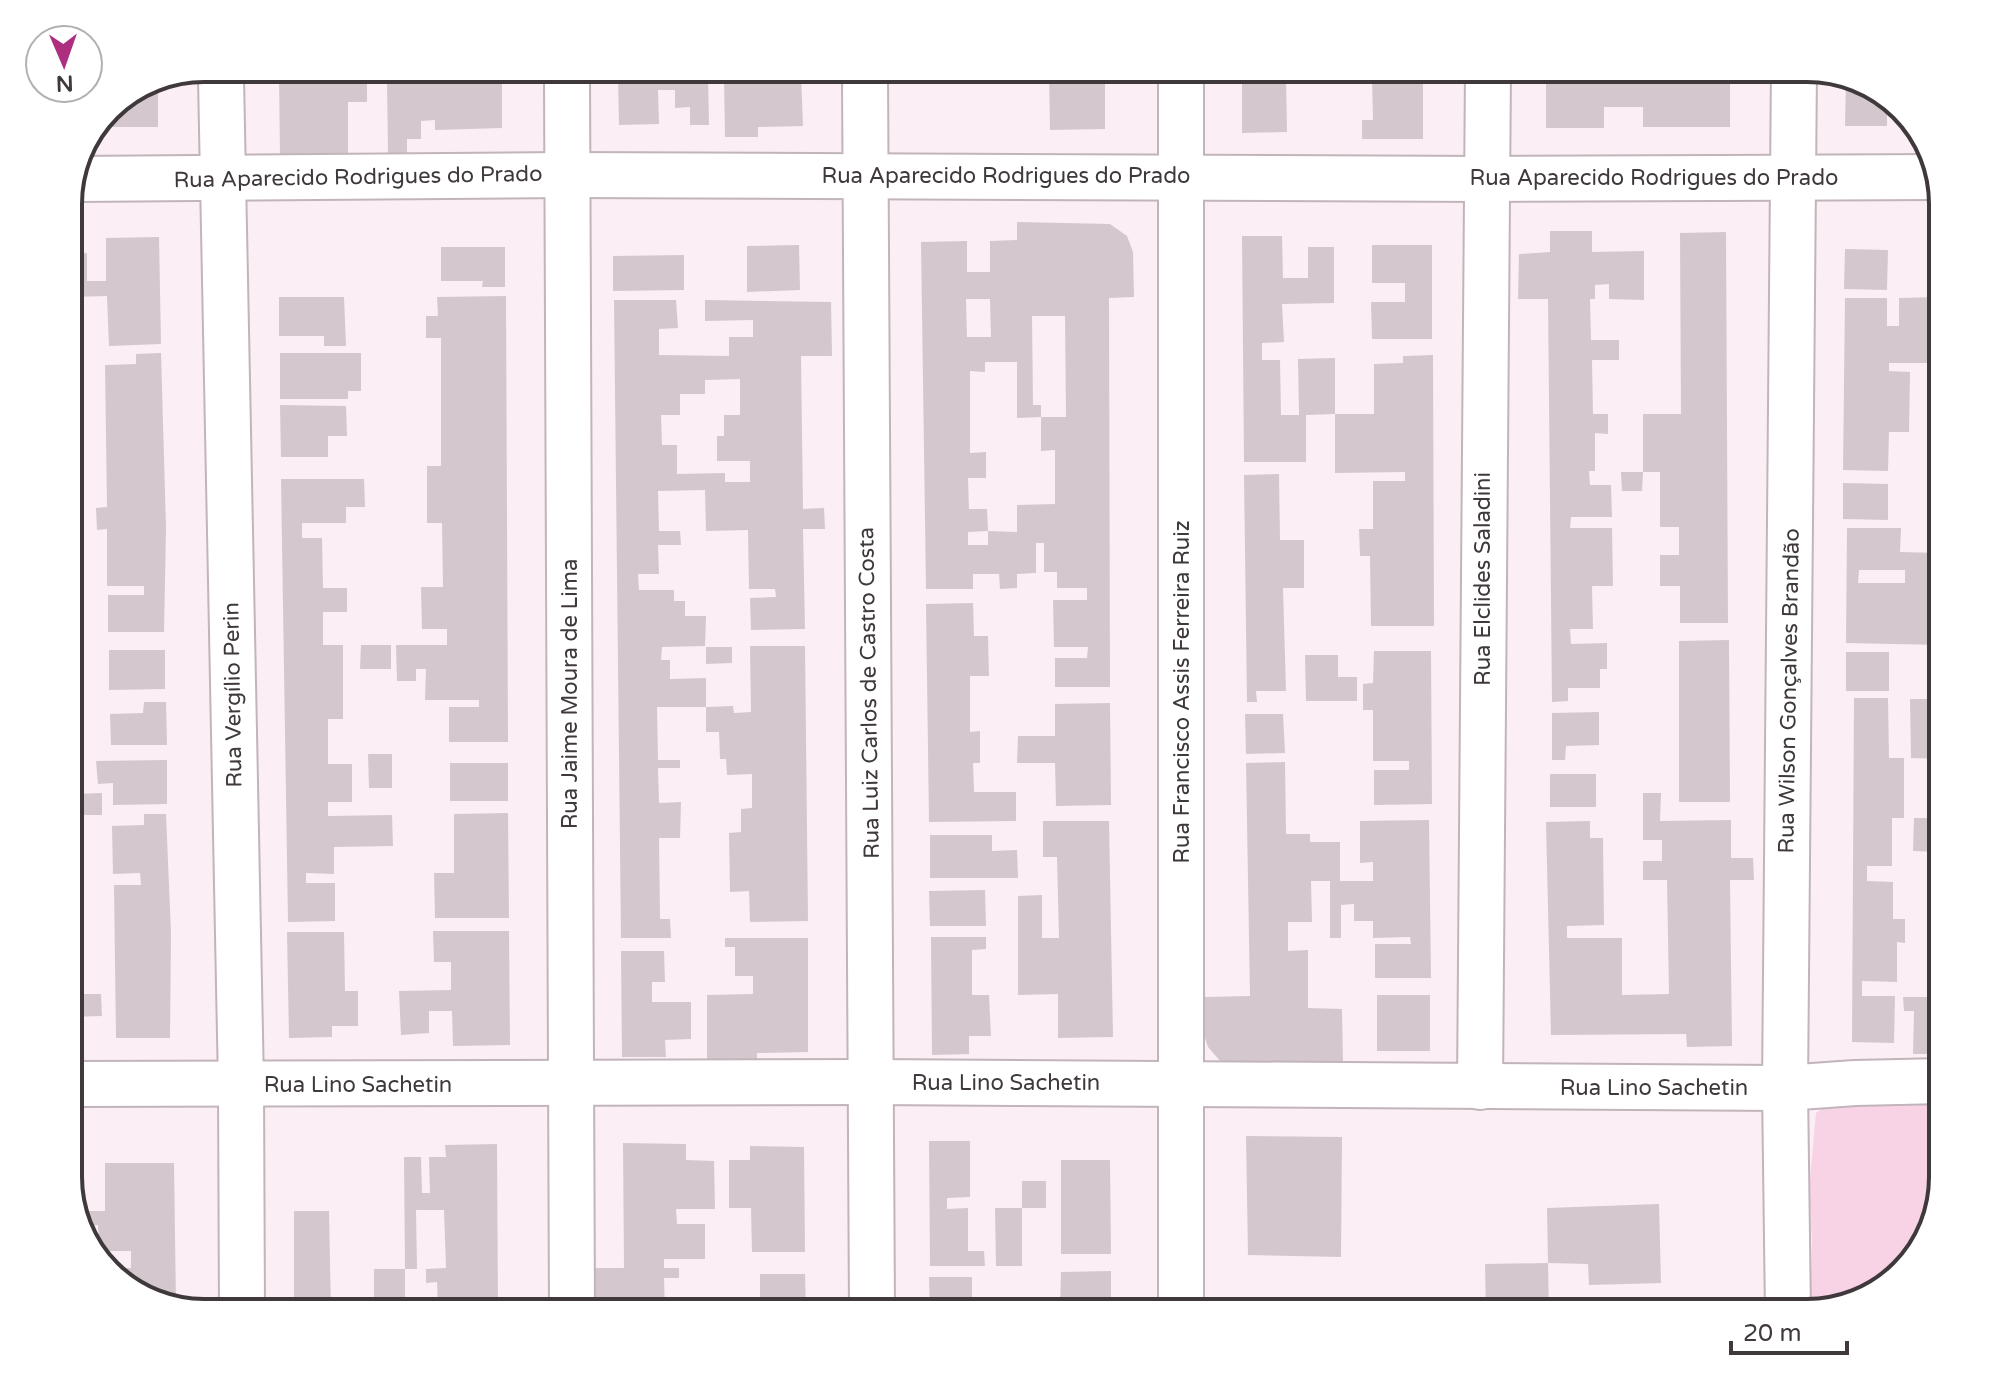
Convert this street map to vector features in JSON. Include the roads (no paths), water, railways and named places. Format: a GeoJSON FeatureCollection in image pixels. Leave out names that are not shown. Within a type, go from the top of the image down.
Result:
{"type":"FeatureCollection","features":[{"type":"Feature","properties":{"kind":"street","name":"Rua Vergílio Perin"},"geometry":{"type":"LineString","coordinates":[[221,82],[241,1085],[242,1299]]}},
{"type":"Feature","properties":{"kind":"street","name":"Rua Jaime Moura de Lima"},"geometry":{"type":"LineString","coordinates":[[567,82],[572,1299]]}},
{"type":"Feature","properties":{"kind":"street","name":"Rua Luiz Carlos de Castro Costa"},"geometry":{"type":"LineString","coordinates":[[865,82],[872,1299]]}},
{"type":"Feature","properties":{"kind":"street","name":"Rua Francisco Assis Ferreira Ruiz"},"geometry":{"type":"LineString","coordinates":[[1181,82],[1181,1299]]}},
{"type":"Feature","properties":{"kind":"street","name":"Rua Elclides Saladini"},"geometry":{"type":"LineString","coordinates":[[1480,1087],[1488,82]]}},
{"type":"Feature","properties":{"kind":"street","name":"Rua Wilson Gonçalves Brandão"},"geometry":{"type":"LineString","coordinates":[[1788,1299],[1785,1088],[1794,82]]}},
{"type":"Feature","properties":{"kind":"street","name":"Rua Aparecido Rodrigues do Prado"},"geometry":{"type":"LineString","coordinates":[[85,179],[566,175],[1486,179],[1926,177]]}},
{"type":"Feature","properties":{"kind":"street","name":"Rua Lino Sachetin"},"geometry":{"type":"LineString","coordinates":[[82,1084],[873,1082],[1785,1088],[1929,1082]]}}]}
